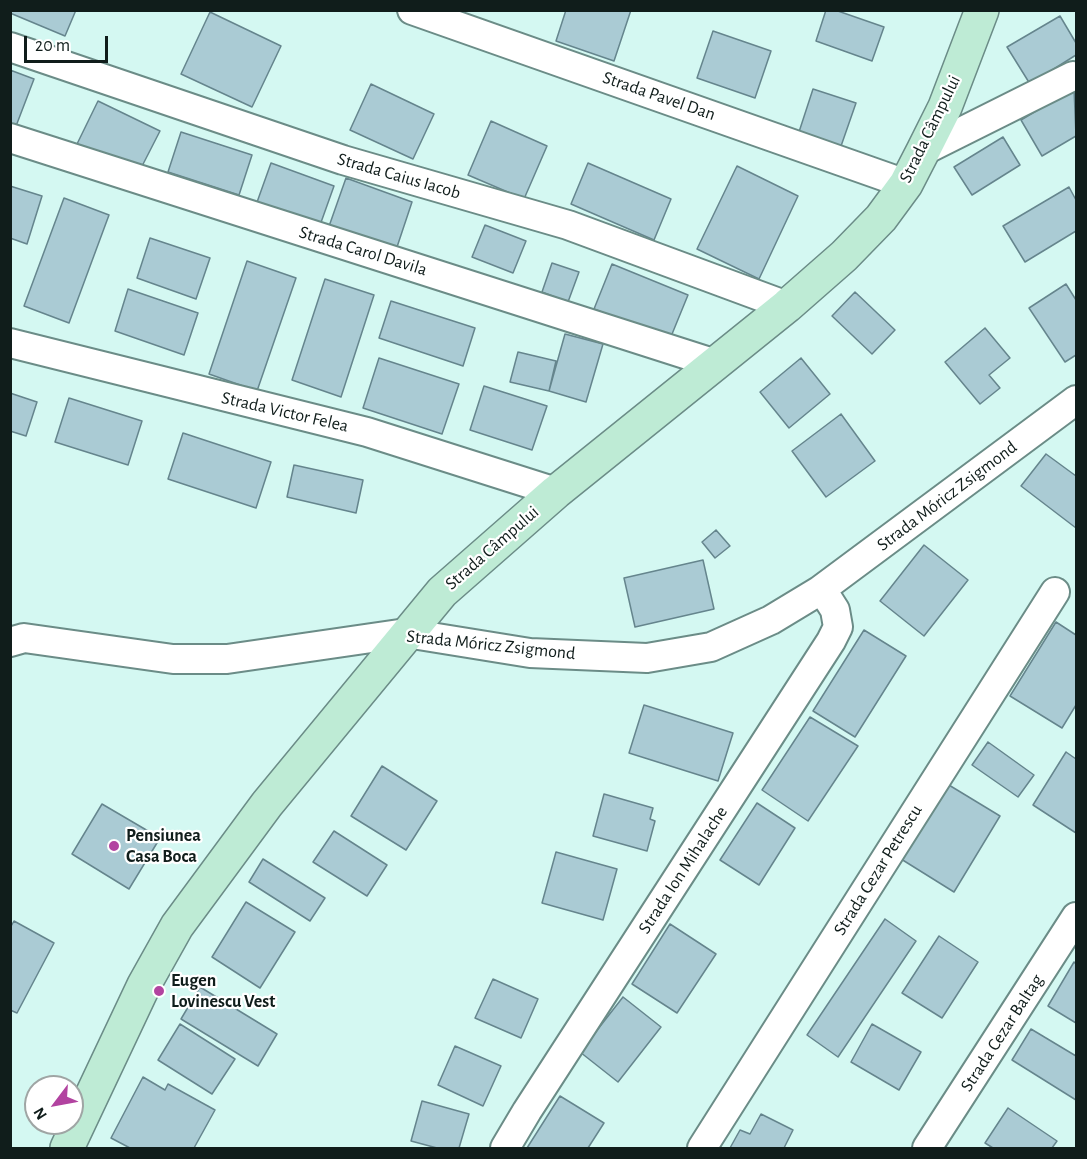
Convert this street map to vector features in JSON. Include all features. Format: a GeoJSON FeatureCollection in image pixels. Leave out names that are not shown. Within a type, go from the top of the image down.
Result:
{"type":"FeatureCollection","features":[{"type":"Feature","properties":{"kind":"street","name":"Strada Pavel Dan"},"geometry":{"type":"LineString","coordinates":[[412,10],[906,184]]}},
{"type":"Feature","properties":{"kind":"street","name":"Strada Câmpului"},"geometry":{"type":"LineString","coordinates":[[67,1149],[144,985],[177,926],[267,804],[442,592],[556,492],[787,306],[844,256],[881,218],[906,184],[945,107],[982,10]]}},
{"type":"Feature","properties":{"kind":"street","name":"Strada Caius Iacob"},"geometry":{"type":"LineString","coordinates":[[10,47],[343,160],[568,225],[787,306]]}},
{"type":"Feature","properties":{"kind":"street"},"geometry":{"type":"LineString","coordinates":[[923,151],[1073,76]]}},
{"type":"Feature","properties":{"kind":"street","name":"Strada Carol Davila"},"geometry":{"type":"LineString","coordinates":[[10,138],[716,364]]}},
{"type":"Feature","properties":{"kind":"street","name":"Strada Victor Felea"},"geometry":{"type":"LineString","coordinates":[[10,343],[367,432],[556,492]]}},
{"type":"Feature","properties":{"kind":"street","name":"Strada Móricz Zsigmond"},"geometry":{"type":"LineString","coordinates":[[10,642],[24,638],[173,659],[226,659],[406,633],[530,653],[647,658],[711,647],[771,620],[819,591],[1077,400]]}},
{"type":"Feature","properties":{"kind":"street","name":"Strada Ion Mihalache"},"geometry":{"type":"LineString","coordinates":[[505,1149],[527,1111],[831,641],[838,627],[835,610],[819,591]]}},
{"type":"Feature","properties":{"kind":"street","name":"Strada Cezar Petrescu"},"geometry":{"type":"LineString","coordinates":[[702,1149],[1055,592]]}},
{"type":"Feature","properties":{"kind":"street","name":"Strada Cezar Baltag"},"geometry":{"type":"LineString","coordinates":[[927,1149],[1077,916]]}},
{"type":"Feature","properties":{"kind":"building"},"geometry":{"type":"Polygon","coordinates":[[[10,10],[76,10],[65,36],[10,13],[10,10]]]}},
{"type":"Feature","properties":{"kind":"building"},"geometry":{"type":"Polygon","coordinates":[[[566,10],[631,10],[614,61],[556,41],[566,10]]]}},
{"type":"Feature","properties":{"kind":"building"},"geometry":{"type":"Polygon","coordinates":[[[826,10],[835,10],[884,27],[872,61],[816,41],[826,10]]]}},
{"type":"Feature","properties":{"kind":"building"},"geometry":{"type":"Polygon","coordinates":[[[210,12],[281,46],[252,107],[181,74],[210,12]]]}},
{"type":"Feature","properties":{"kind":"building"},"geometry":{"type":"Polygon","coordinates":[[[1060,16],[1076,43],[1076,55],[1030,84],[1007,47],[1060,16]]]}},
{"type":"Feature","properties":{"kind":"building"},"geometry":{"type":"Polygon","coordinates":[[[713,31],[771,51],[755,98],[697,78],[713,31]]]}},
{"type":"Feature","properties":{"kind":"building"},"geometry":{"type":"Polygon","coordinates":[[[10,70],[34,79],[13,134],[10,133],[10,70]]]}},
{"type":"Feature","properties":{"kind":"building"},"geometry":{"type":"Polygon","coordinates":[[[371,84],[434,114],[413,159],[350,130],[371,84]]]}},
{"type":"Feature","properties":{"kind":"building"},"geometry":{"type":"Polygon","coordinates":[[[1074,88],[1076,136],[1042,156],[1021,120],[1074,88]]]}},
{"type":"Feature","properties":{"kind":"building"},"geometry":{"type":"Polygon","coordinates":[[[813,89],[856,103],[840,149],[798,135],[813,89]]]}},
{"type":"Feature","properties":{"kind":"building"},"geometry":{"type":"Polygon","coordinates":[[[98,101],[160,131],[138,174],[77,144],[98,101]]]}},
{"type":"Feature","properties":{"kind":"building"},"geometry":{"type":"Polygon","coordinates":[[[491,121],[547,146],[524,199],[468,175],[491,121]]]}},
{"type":"Feature","properties":{"kind":"building"},"geometry":{"type":"Polygon","coordinates":[[[181,132],[252,155],[239,195],[168,172],[181,132]]]}},
{"type":"Feature","properties":{"kind":"building"},"geometry":{"type":"Polygon","coordinates":[[[1003,137],[1020,165],[972,195],[954,167],[1003,137]]]}},
{"type":"Feature","properties":{"kind":"building"},"geometry":{"type":"Polygon","coordinates":[[[271,163],[334,186],[319,228],[256,205],[271,163]]]}},
{"type":"Feature","properties":{"kind":"building"},"geometry":{"type":"Polygon","coordinates":[[[588,163],[671,199],[654,240],[571,204],[588,163]]]}},
{"type":"Feature","properties":{"kind":"building"},"geometry":{"type":"Polygon","coordinates":[[[737,166],[798,196],[759,279],[697,249],[737,166]]]}},
{"type":"Feature","properties":{"kind":"building"},"geometry":{"type":"Polygon","coordinates":[[[346,178],[412,202],[394,256],[327,232],[346,178]]]}},
{"type":"Feature","properties":{"kind":"building"},"geometry":{"type":"Polygon","coordinates":[[[10,186],[42,196],[27,244],[10,238],[10,186]]]}},
{"type":"Feature","properties":{"kind":"building"},"geometry":{"type":"Polygon","coordinates":[[[1069,187],[1076,200],[1076,231],[1025,262],[1003,226],[1069,187]]]}},
{"type":"Feature","properties":{"kind":"building"},"geometry":{"type":"Polygon","coordinates":[[[64,198],[109,215],[69,323],[24,306],[64,198]]]}},
{"type":"Feature","properties":{"kind":"building"},"geometry":{"type":"Polygon","coordinates":[[[485,225],[526,241],[513,273],[472,257],[485,225]]]}},
{"type":"Feature","properties":{"kind":"building"},"geometry":{"type":"Polygon","coordinates":[[[150,238],[210,258],[196,299],[137,278],[150,238]]]}},
{"type":"Feature","properties":{"kind":"building"},"geometry":{"type":"Polygon","coordinates":[[[247,261],[296,278],[257,391],[209,374],[247,261]]]}},
{"type":"Feature","properties":{"kind":"building"},"geometry":{"type":"Polygon","coordinates":[[[552,263],[579,272],[568,302],[542,292],[552,263]]]}},
{"type":"Feature","properties":{"kind":"building"},"geometry":{"type":"Polygon","coordinates":[[[612,264],[688,295],[670,339],[594,309],[612,264]]]}},
{"type":"Feature","properties":{"kind":"building"},"geometry":{"type":"Polygon","coordinates":[[[325,279],[374,295],[341,397],[292,380],[325,279]]]}},
{"type":"Feature","properties":{"kind":"building"},"geometry":{"type":"Polygon","coordinates":[[[1066,284],[1076,300],[1076,355],[1065,362],[1029,308],[1066,284]]]}},
{"type":"Feature","properties":{"kind":"building"},"geometry":{"type":"Polygon","coordinates":[[[128,289],[198,313],[184,355],[115,331],[128,289]]]}},
{"type":"Feature","properties":{"kind":"building"},"geometry":{"type":"Polygon","coordinates":[[[855,292],[895,330],[872,354],[832,316],[855,292]]]}},
{"type":"Feature","properties":{"kind":"building"},"geometry":{"type":"Polygon","coordinates":[[[391,301],[475,328],[463,366],[379,338],[391,301]]]}},
{"type":"Feature","properties":{"kind":"building"},"geometry":{"type":"Polygon","coordinates":[[[985,328],[1010,358],[989,375],[1000,388],[980,404],[945,362],[985,328]]]}},
{"type":"Feature","properties":{"kind":"building"},"geometry":{"type":"Polygon","coordinates":[[[565,334],[603,344],[586,402],[549,391],[565,334]]]}},
{"type":"Feature","properties":{"kind":"building"},"geometry":{"type":"Polygon","coordinates":[[[518,352],[556,361],[549,391],[510,382],[518,352]]]}},
{"type":"Feature","properties":{"kind":"building"},"geometry":{"type":"Polygon","coordinates":[[[379,358],[459,384],[442,434],[363,408],[379,358]]]}},
{"type":"Feature","properties":{"kind":"building"},"geometry":{"type":"Polygon","coordinates":[[[801,358],[830,394],[789,428],[760,392],[801,358]]]}},
{"type":"Feature","properties":{"kind":"building"},"geometry":{"type":"Polygon","coordinates":[[[484,386],[547,406],[532,450],[470,430],[484,386]]]}},
{"type":"Feature","properties":{"kind":"building"},"geometry":{"type":"Polygon","coordinates":[[[10,393],[37,402],[26,436],[10,431],[10,393]]]}},
{"type":"Feature","properties":{"kind":"building"},"geometry":{"type":"Polygon","coordinates":[[[69,398],[142,421],[128,465],[55,442],[69,398]]]}},
{"type":"Feature","properties":{"kind":"building"},"geometry":{"type":"Polygon","coordinates":[[[841,414],[875,461],[826,497],[792,451],[841,414]]]}},
{"type":"Feature","properties":{"kind":"building"},"geometry":{"type":"Polygon","coordinates":[[[183,433],[271,462],[256,508],[168,479],[183,433]]]}},
{"type":"Feature","properties":{"kind":"building"},"geometry":{"type":"Polygon","coordinates":[[[1046,454],[1076,476],[1076,528],[1021,486],[1046,454]]]}},
{"type":"Feature","properties":{"kind":"building"},"geometry":{"type":"Polygon","coordinates":[[[294,465],[363,480],[356,513],[287,497],[294,465]]]}},
{"type":"Feature","properties":{"kind":"building"},"geometry":{"type":"Polygon","coordinates":[[[716,530],[730,546],[715,558],[702,542],[716,530]]]}},
{"type":"Feature","properties":{"kind":"building"},"geometry":{"type":"Polygon","coordinates":[[[924,545],[968,580],[924,636],[880,601],[924,545]]]}},
{"type":"Feature","properties":{"kind":"building"},"geometry":{"type":"Polygon","coordinates":[[[703,560],[714,609],[635,627],[624,578],[703,560]]]}},
{"type":"Feature","properties":{"kind":"building"},"geometry":{"type":"Polygon","coordinates":[[[1056,622],[1076,635],[1076,705],[1062,728],[1010,696],[1056,622]]]}},
{"type":"Feature","properties":{"kind":"building"},"geometry":{"type":"Polygon","coordinates":[[[864,630],[906,656],[855,737],[813,711],[864,630]]]}},
{"type":"Feature","properties":{"kind":"building"},"geometry":{"type":"Polygon","coordinates":[[[644,705],[733,733],[718,781],[629,753],[644,705]]]}},
{"type":"Feature","properties":{"kind":"building"},"geometry":{"type":"Polygon","coordinates":[[[810,717],[858,746],[808,821],[762,790],[810,717]]]}},
{"type":"Feature","properties":{"kind":"building"},"geometry":{"type":"Polygon","coordinates":[[[988,742],[1034,775],[1018,797],[972,765],[988,742]]]}},
{"type":"Feature","properties":{"kind":"building"},"geometry":{"type":"Polygon","coordinates":[[[1066,752],[1076,759],[1076,833],[1033,805],[1066,752]]]}},
{"type":"Feature","properties":{"kind":"building"},"geometry":{"type":"Polygon","coordinates":[[[382,766],[437,801],[406,850],[351,816],[382,766]]]}},
{"type":"Feature","properties":{"kind":"building"},"geometry":{"type":"Polygon","coordinates":[[[939,779],[1000,816],[954,892],[893,854],[939,779]]]}},
{"type":"Feature","properties":{"kind":"building"},"geometry":{"type":"Polygon","coordinates":[[[604,794],[653,808],[650,819],[655,821],[647,851],[593,836],[604,794]]]}},
{"type":"Feature","properties":{"kind":"building"},"geometry":{"type":"Polygon","coordinates":[[[757,803],[795,828],[759,885],[720,860],[757,803]]]}},
{"type":"Feature","properties":{"kind":"building"},"geometry":{"type":"Polygon","coordinates":[[[102,804],[160,838],[129,889],[72,854],[102,804]]]}},
{"type":"Feature","properties":{"kind":"building"},"geometry":{"type":"Polygon","coordinates":[[[334,831],[387,865],[367,896],[313,862],[334,831]]]}},
{"type":"Feature","properties":{"kind":"building"},"geometry":{"type":"Polygon","coordinates":[[[556,852],[617,869],[603,920],[542,903],[556,852]]]}},
{"type":"Feature","properties":{"kind":"building"},"geometry":{"type":"Polygon","coordinates":[[[263,859],[325,898],[310,921],[249,882],[263,859]]]}},
{"type":"Feature","properties":{"kind":"building"},"geometry":{"type":"Polygon","coordinates":[[[246,902],[295,932],[260,988],[212,957],[246,902]]]}},
{"type":"Feature","properties":{"kind":"building"},"geometry":{"type":"Polygon","coordinates":[[[885,919],[916,941],[838,1057],[807,1035],[885,919]]]}},
{"type":"Feature","properties":{"kind":"building"},"geometry":{"type":"Polygon","coordinates":[[[14,921],[54,943],[17,1013],[10,1010],[10,928],[14,921]]]}},
{"type":"Feature","properties":{"kind":"building"},"geometry":{"type":"Polygon","coordinates":[[[670,924],[716,954],[677,1013],[632,984],[670,924]]]}},
{"type":"Feature","properties":{"kind":"building"},"geometry":{"type":"Polygon","coordinates":[[[939,936],[978,962],[942,1018],[902,993],[939,936]]]}},
{"type":"Feature","properties":{"kind":"building"},"geometry":{"type":"Polygon","coordinates":[[[1074,962],[1076,964],[1076,1023],[1048,1006],[1074,962]]]}},
{"type":"Feature","properties":{"kind":"building"},"geometry":{"type":"Polygon","coordinates":[[[493,979],[538,999],[521,1038],[475,1018],[493,979]]]}},
{"type":"Feature","properties":{"kind":"building"},"geometry":{"type":"Polygon","coordinates":[[[200,987],[277,1034],[258,1066],[181,1019],[200,987]]]}},
{"type":"Feature","properties":{"kind":"building"},"geometry":{"type":"Polygon","coordinates":[[[623,997],[661,1027],[618,1082],[580,1052],[623,997]]]}},
{"type":"Feature","properties":{"kind":"building"},"geometry":{"type":"Polygon","coordinates":[[[180,1024],[235,1059],[212,1094],[158,1060],[180,1024]]]}},
{"type":"Feature","properties":{"kind":"building"},"geometry":{"type":"Polygon","coordinates":[[[872,1024],[921,1052],[899,1090],[851,1062],[872,1024]]]}},
{"type":"Feature","properties":{"kind":"building"},"geometry":{"type":"Polygon","coordinates":[[[1031,1029],[1076,1056],[1076,1100],[1012,1060],[1031,1029]]]}},
{"type":"Feature","properties":{"kind":"building"},"geometry":{"type":"Polygon","coordinates":[[[455,1046],[501,1066],[483,1106],[438,1085],[455,1046]]]}},
{"type":"Feature","properties":{"kind":"building"},"geometry":{"type":"Polygon","coordinates":[[[143,1077],[165,1090],[168,1084],[215,1110],[194,1148],[130,1148],[111,1138],[143,1077]]]}},
{"type":"Feature","properties":{"kind":"building"},"geometry":{"type":"Polygon","coordinates":[[[560,1096],[604,1123],[588,1148],[527,1148],[560,1096]]]}},
{"type":"Feature","properties":{"kind":"building"},"geometry":{"type":"Polygon","coordinates":[[[422,1101],[469,1114],[459,1148],[437,1148],[411,1141],[422,1101]]]}},
{"type":"Feature","properties":{"kind":"building"},"geometry":{"type":"Polygon","coordinates":[[[1008,1108],[1057,1141],[1052,1148],[993,1148],[985,1143],[1008,1108]]]}},
{"type":"Feature","properties":{"kind":"building"},"geometry":{"type":"Polygon","coordinates":[[[761,1114],[793,1130],[784,1148],[730,1148],[740,1130],[750,1134],[761,1114]]]}},
{"type":"Feature","properties":{"kind":"place","name":"Pensiunea Casa Boca"},"geometry":{"type":"Point","coordinates":[114,846]}},
{"type":"Feature","properties":{"kind":"place","name":"Eugen Lovinescu Vest"},"geometry":{"type":"Point","coordinates":[159,991]}}]}
